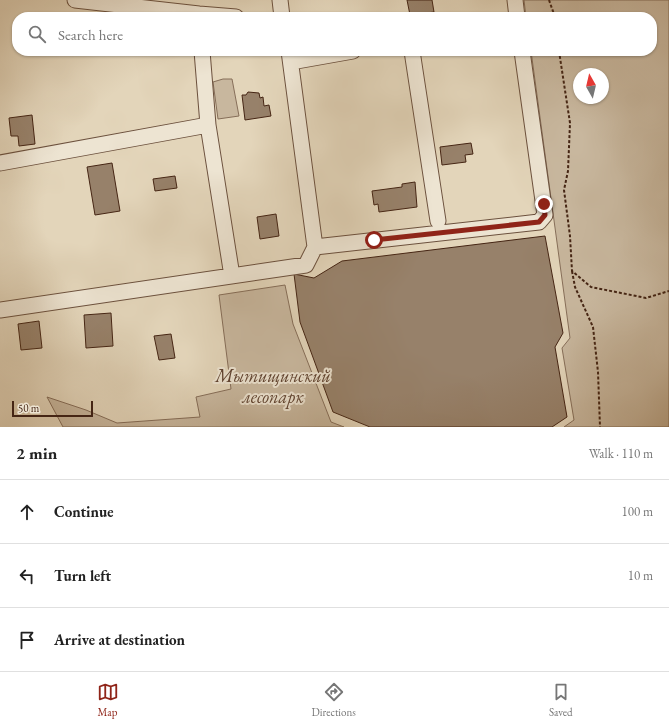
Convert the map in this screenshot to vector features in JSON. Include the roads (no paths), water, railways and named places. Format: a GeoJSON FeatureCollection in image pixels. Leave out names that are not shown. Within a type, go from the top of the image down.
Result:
{"type":"FeatureCollection","features":[{"type":"Feature","properties":{"kind":"street"},"geometry":{"type":"LineString","coordinates":[[75,0],[168,12]]}},
{"type":"Feature","properties":{"kind":"street"},"geometry":{"type":"LineString","coordinates":[[280,0],[281,12]]}},
{"type":"Feature","properties":{"kind":"street"},"geometry":{"type":"LineString","coordinates":[[515,0],[516,12]]}},
{"type":"Feature","properties":{"kind":"street"},"geometry":{"type":"LineString","coordinates":[[202,56],[208,125],[232,276]]}},
{"type":"Feature","properties":{"kind":"street"},"geometry":{"type":"LineString","coordinates":[[0,310],[306,265],[315,247],[290,57],[300,56]]}},
{"type":"Feature","properties":{"kind":"street"},"geometry":{"type":"LineString","coordinates":[[413,56],[438,221]]}},
{"type":"Feature","properties":{"kind":"street"},"geometry":{"type":"LineString","coordinates":[[315,247],[539,222],[545,215],[523,56]]}},
{"type":"Feature","properties":{"kind":"street"},"geometry":{"type":"LineString","coordinates":[[0,163],[208,125]]}},
{"type":"Feature","properties":{"kind":"park label","name":"Мытищинский лесопарк"},"geometry":{"type":"Point","coordinates":[273,385]}}]}
